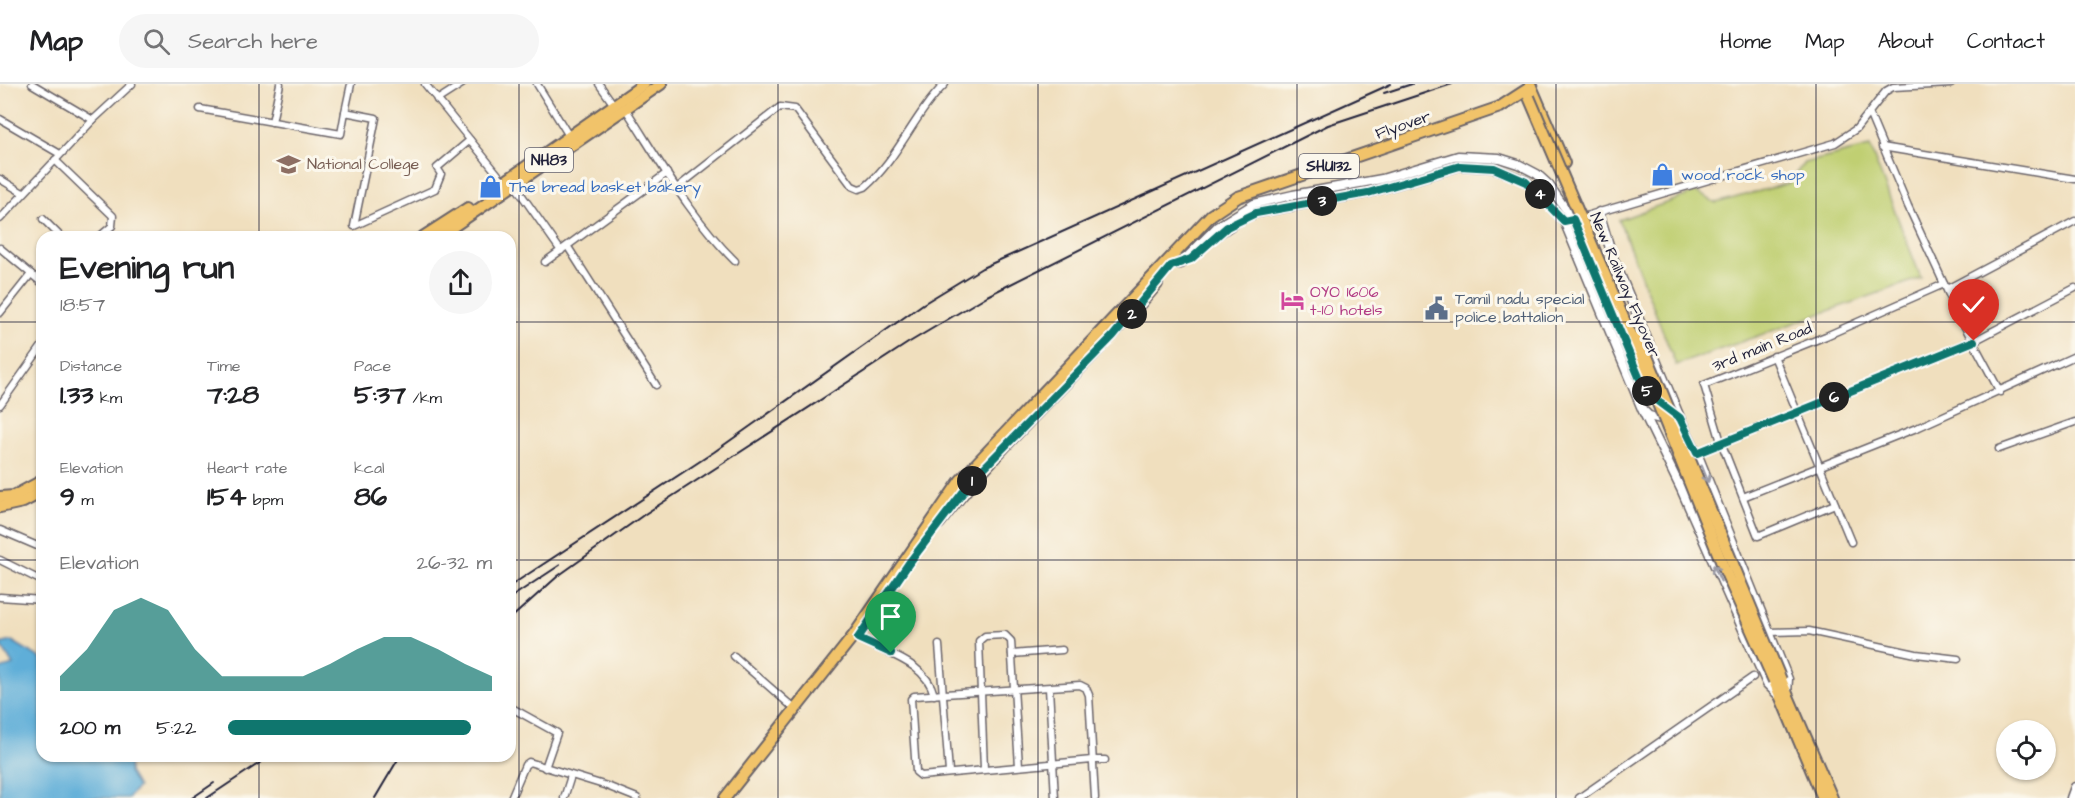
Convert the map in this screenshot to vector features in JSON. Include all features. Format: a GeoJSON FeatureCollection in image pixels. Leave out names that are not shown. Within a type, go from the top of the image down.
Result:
{"type":"FeatureCollection","features":[{"type":"Feature","properties":{"kind":"main road","name":"NH83"},"geometry":{"type":"LineString","coordinates":[[435,231],[460,217],[509,183],[620,104],[644,84]]}},
{"type":"Feature","properties":{"kind":"main road","name":"NH83"},"geometry":{"type":"LineString","coordinates":[[509,183],[569,136],[620,104],[661,84]]}},
{"type":"Feature","properties":{"kind":"main road","name":"New Railway Flyover"},"geometry":{"type":"LineString","coordinates":[[1529,89],[1552,133],[1784,695]]}},
{"type":"Feature","properties":{"kind":"main road","name":"New Railway Flyover"},"geometry":{"type":"LineString","coordinates":[[1529,89],[1723,566],[1778,680]]}},
{"type":"Feature","properties":{"kind":"main road","name":"Flyover"},"geometry":{"type":"LineString","coordinates":[[856,636],[960,481],[1180,256],[1215,217],[1240,202],[1456,129],[1502,111],[1529,89]]}},
{"type":"Feature","properties":{"kind":"main road","name":"NH83"},"geometry":{"type":"LineString","coordinates":[[443,231],[449,224]]}},
{"type":"Feature","properties":{"kind":"main road"},"geometry":{"type":"LineString","coordinates":[[0,498],[14,496],[36,484]]}},
{"type":"Feature","properties":{"kind":"main road"},"geometry":{"type":"LineString","coordinates":[[0,507],[36,498]]}},
{"type":"Feature","properties":{"kind":"main road"},"geometry":{"type":"LineString","coordinates":[[725,798],[856,636]]}},
{"type":"Feature","properties":{"kind":"main road"},"geometry":{"type":"LineString","coordinates":[[732,798],[856,636]]}},
{"type":"Feature","properties":{"kind":"main road"},"geometry":{"type":"LineString","coordinates":[[1784,695],[1822,772],[1832,798]]}},
{"type":"Feature","properties":{"kind":"main road"},"geometry":{"type":"LineString","coordinates":[[1784,695],[1823,798]]}},
{"type":"Feature","properties":{"kind":"street"},"geometry":{"type":"LineString","coordinates":[[32,84],[93,120]]}},
{"type":"Feature","properties":{"kind":"street"},"geometry":{"type":"LineString","coordinates":[[0,219],[93,120],[132,84]]}},
{"type":"Feature","properties":{"kind":"street"},"geometry":{"type":"LineString","coordinates":[[272,122],[280,84]]}},
{"type":"Feature","properties":{"kind":"street"},"geometry":{"type":"LineString","coordinates":[[200,110],[341,134],[351,84]]}},
{"type":"Feature","properties":{"kind":"street"},"geometry":{"type":"LineString","coordinates":[[425,84],[564,249],[656,385]]}},
{"type":"Feature","properties":{"kind":"street"},"geometry":{"type":"LineString","coordinates":[[437,100],[462,84]]}},
{"type":"Feature","properties":{"kind":"street"},"geometry":{"type":"LineString","coordinates":[[537,84],[569,136]]}},
{"type":"Feature","properties":{"kind":"street"},"geometry":{"type":"LineString","coordinates":[[600,84],[620,104],[721,247],[735,261]]}},
{"type":"Feature","properties":{"kind":"street"},"geometry":{"type":"LineString","coordinates":[[678,187],[780,107],[787,106],[795,109],[852,186],[859,189],[865,187],[903,139],[927,101],[945,84]]}},
{"type":"Feature","properties":{"kind":"street"},"geometry":{"type":"LineString","coordinates":[[1569,220],[1835,143],[1856,129],[1886,91],[1893,87],[1952,84]]}},
{"type":"Feature","properties":{"kind":"street"},"geometry":{"type":"LineString","coordinates":[[345,112],[376,118],[354,226],[435,189],[441,174],[437,168],[470,140]]}},
{"type":"Feature","properties":{"kind":"street"},"geometry":{"type":"LineString","coordinates":[[1869,113],[1945,286],[2000,392]]}},
{"type":"Feature","properties":{"kind":"street"},"geometry":{"type":"LineString","coordinates":[[0,119],[60,154]]}},
{"type":"Feature","properties":{"kind":"street"},"geometry":{"type":"LineString","coordinates":[[1882,147],[2075,179]]}},
{"type":"Feature","properties":{"kind":"street"},"geometry":{"type":"LineString","coordinates":[[1180,256],[1217,227],[1254,204],[1382,179],[1458,156],[1477,155],[1518,164],[1549,185],[1569,220],[1648,394],[1680,420]]}},
{"type":"Feature","properties":{"kind":"street"},"geometry":{"type":"LineString","coordinates":[[55,160],[113,216],[112,226],[106,231]]}},
{"type":"Feature","properties":{"kind":"street"},"geometry":{"type":"LineString","coordinates":[[1180,256],[1191,259],[1227,227],[1256,213],[1368,193],[1460,166],[1494,168],[1518,178],[1537,191],[1569,220],[1642,409],[1681,489],[1767,684],[1784,695],[1788,679],[1697,453],[1680,420],[1612,255],[1599,212]]}},
{"type":"Feature","properties":{"kind":"street"},"geometry":{"type":"LineString","coordinates":[[545,262],[667,173]]}},
{"type":"Feature","properties":{"kind":"street"},"geometry":{"type":"LineString","coordinates":[[0,179],[23,193]]}},
{"type":"Feature","properties":{"kind":"street"},"geometry":{"type":"LineString","coordinates":[[43,219],[55,231]]}},
{"type":"Feature","properties":{"kind":"street","name":"3rd main Road"},"geometry":{"type":"LineString","coordinates":[[1835,504],[1758,536],[1721,442],[1704,386],[1945,286],[2075,221]]}},
{"type":"Feature","properties":{"kind":"street"},"geometry":{"type":"LineString","coordinates":[[0,248],[36,278]]}},
{"type":"Feature","properties":{"kind":"street"},"geometry":{"type":"LineString","coordinates":[[0,313],[32,274]]}},
{"type":"Feature","properties":{"kind":"street"},"geometry":{"type":"LineString","coordinates":[[1697,453],[1974,341],[2075,288]]}},
{"type":"Feature","properties":{"kind":"street"},"geometry":{"type":"LineString","coordinates":[[0,405],[36,354]]}},
{"type":"Feature","properties":{"kind":"street"},"geometry":{"type":"LineString","coordinates":[[1743,497],[1820,469],[2000,392],[2075,356]]}},
{"type":"Feature","properties":{"kind":"street"},"geometry":{"type":"LineString","coordinates":[[1774,357],[1851,542]]}},
{"type":"Feature","properties":{"kind":"street"},"geometry":{"type":"LineString","coordinates":[[1642,409],[1649,416],[1680,420]]}},
{"type":"Feature","properties":{"kind":"street"},"geometry":{"type":"LineString","coordinates":[[1999,449],[2075,422]]}},
{"type":"Feature","properties":{"kind":"street"},"geometry":{"type":"LineString","coordinates":[[0,530],[36,545]]}},
{"type":"Feature","properties":{"kind":"street"},"geometry":{"type":"LineString","coordinates":[[0,560],[36,578]]}},
{"type":"Feature","properties":{"kind":"street"},"geometry":{"type":"LineString","coordinates":[[0,597],[36,600]]}},
{"type":"Feature","properties":{"kind":"street"},"geometry":{"type":"LineString","coordinates":[[1769,632],[1809,631],[1916,654],[1958,659]]}},
{"type":"Feature","properties":{"kind":"street"},"geometry":{"type":"LineString","coordinates":[[856,636],[919,670],[931,685],[934,695]]}},
{"type":"Feature","properties":{"kind":"street"},"geometry":{"type":"LineString","coordinates":[[984,769],[978,641],[981,637],[1010,637],[1019,766]]}},
{"type":"Feature","properties":{"kind":"street"},"geometry":{"type":"LineString","coordinates":[[939,645],[949,772]]}},
{"type":"Feature","properties":{"kind":"street"},"geometry":{"type":"LineString","coordinates":[[1012,654],[1062,650]]}},
{"type":"Feature","properties":{"kind":"street"},"geometry":{"type":"LineString","coordinates":[[735,656],[796,710]]}},
{"type":"Feature","properties":{"kind":"street"},"geometry":{"type":"LineString","coordinates":[[1579,798],[1753,677]]}},
{"type":"Feature","properties":{"kind":"street"},"geometry":{"type":"LineString","coordinates":[[1095,798],[1092,760],[1089,695],[1086,688],[1080,685],[1012,688],[914,696],[911,699],[916,772],[921,776],[1053,763],[1092,760],[1106,760]]}},
{"type":"Feature","properties":{"kind":"street"},"geometry":{"type":"LineString","coordinates":[[1049,688],[1055,798]]}},
{"type":"Feature","properties":{"kind":"street"},"geometry":{"type":"LineString","coordinates":[[516,710],[557,733],[545,768]]}},
{"type":"Feature","properties":{"kind":"street"},"geometry":{"type":"LineString","coordinates":[[511,798],[526,763],[619,790],[637,798]]}},
{"type":"Feature","properties":{"kind":"street"},"geometry":{"type":"LineString","coordinates":[[564,798],[572,776]]}},
{"type":"Feature","properties":{"kind":"street"},"geometry":{"type":"LineString","coordinates":[[2071,798],[2075,787]]}},
{"type":"Feature","properties":{"kind":"street"},"geometry":{"type":"LineString","coordinates":[[616,798],[619,790]]}},
{"type":"Feature","properties":{"kind":"green space"},"geometry":{"type":"Polygon","coordinates":[[[1870,147],[1921,278],[1676,365],[1619,220],[1696,192],[1716,203],[1789,183],[1804,163],[1870,147]]]}},
{"type":"Feature","properties":{"kind":"water"},"geometry":{"type":"Polygon","coordinates":[[[12,641],[36,655],[36,762],[130,762],[129,772],[138,787],[128,798],[0,798],[0,669],[13,665],[0,644],[12,641]]]}},
{"type":"Feature","properties":{"kind":"railway"},"geometry":{"type":"LineString","coordinates":[[516,582],[714,452],[923,304],[982,268],[1391,84]]}},
{"type":"Feature","properties":{"kind":"railway"},"geometry":{"type":"LineString","coordinates":[[1384,93],[1412,84]]}},
{"type":"Feature","properties":{"kind":"railway"},"geometry":{"type":"LineString","coordinates":[[516,614],[558,576],[645,514],[908,343],[987,296],[1328,125],[1452,84]]}},
{"type":"Feature","properties":{"kind":"railway"},"geometry":{"type":"LineString","coordinates":[[516,594],[560,565]]}},
{"type":"Feature","properties":{"kind":"railway"},"geometry":{"type":"LineString","coordinates":[[207,798],[261,762]]}},
{"type":"Feature","properties":{"kind":"railway"},"geometry":{"type":"LineString","coordinates":[[375,798],[396,762]]}},
{"type":"Feature","properties":{"kind":"railway"},"geometry":{"type":"LineString","coordinates":[[192,798],[214,783]]}},
{"type":"Feature","properties":{"kind":"place","name":"National College"},"geometry":{"type":"Point","coordinates":[289,164]}},
{"type":"Feature","properties":{"kind":"place","name":"wood rock shop"},"geometry":{"type":"Point","coordinates":[1663,175]}},
{"type":"Feature","properties":{"kind":"place","name":"The bread basket bakery"},"geometry":{"type":"Point","coordinates":[491,187]}},
{"type":"Feature","properties":{"kind":"place","name":"OYO 1606 t-10 hotels"},"geometry":{"type":"Point","coordinates":[1292,301]}},
{"type":"Feature","properties":{"kind":"place","name":"Tamil nadu special police battalion"},"geometry":{"type":"Point","coordinates":[1437,308]}},
{"type":"Feature","properties":{"kind":"route"},"geometry":{"type":"LineString","coordinates":[[891,653],[858,638],[909,563],[974,478],[1113,336],[1171,266],[1191,259],[1222,230],[1256,213],[1368,193],[1460,166],[1477,165],[1494,168],[1526,182],[1564,221],[1573,219],[1648,394],[1680,418],[1697,453],[1974,341]]}}]}
